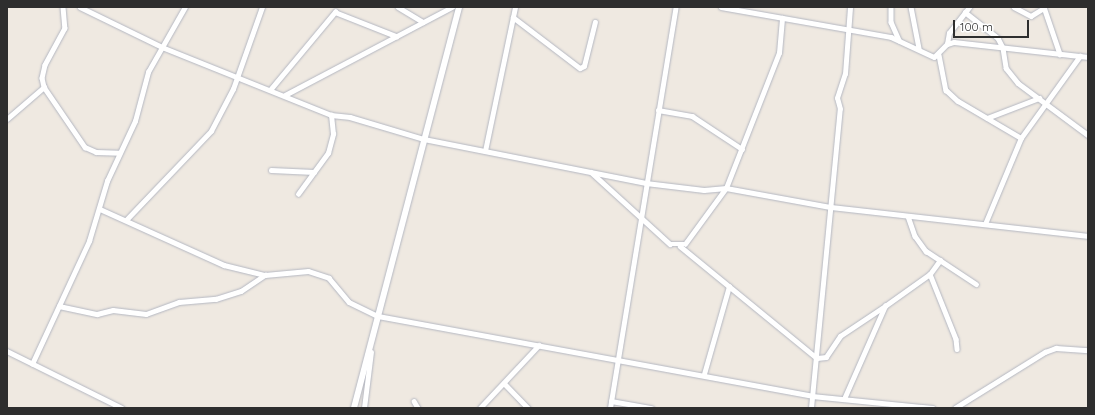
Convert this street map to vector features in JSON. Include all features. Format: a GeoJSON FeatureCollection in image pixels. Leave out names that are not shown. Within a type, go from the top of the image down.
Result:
{"type":"FeatureCollection","features":[{"type":"Feature","properties":{"kind":"street"},"geometry":{"type":"LineString","coordinates":[[63,7],[65,28],[45,65],[42,78],[44,87],[85,146],[96,152],[119,153]]}},
{"type":"Feature","properties":{"kind":"street"},"geometry":{"type":"LineString","coordinates":[[80,7],[162,47],[236,78],[285,95],[331,115],[350,117],[424,139],[646,183],[704,190],[726,188],[831,207],[1088,236]]}},
{"type":"Feature","properties":{"kind":"street"},"geometry":{"type":"LineString","coordinates":[[32,364],[89,241],[119,153],[135,121],[148,72],[185,7]]}},
{"type":"Feature","properties":{"kind":"street"},"geometry":{"type":"LineString","coordinates":[[126,220],[211,131],[236,78],[262,7]]}},
{"type":"Feature","properties":{"kind":"street"},"geometry":{"type":"LineString","coordinates":[[398,7],[423,22]]}},
{"type":"Feature","properties":{"kind":"street"},"geometry":{"type":"LineString","coordinates":[[285,95],[452,7]]}},
{"type":"Feature","properties":{"kind":"street"},"geometry":{"type":"LineString","coordinates":[[354,408],[459,7]]}},
{"type":"Feature","properties":{"kind":"street"},"geometry":{"type":"LineString","coordinates":[[485,151],[515,7]]}},
{"type":"Feature","properties":{"kind":"street"},"geometry":{"type":"LineString","coordinates":[[610,408],[640,218],[676,7]]}},
{"type":"Feature","properties":{"kind":"street"},"geometry":{"type":"LineString","coordinates":[[721,7],[899,40],[919,48],[934,57],[939,55],[947,44],[949,33],[969,7]]}},
{"type":"Feature","properties":{"kind":"street"},"geometry":{"type":"LineString","coordinates":[[811,408],[840,109],[837,98],[845,74],[850,7]]}},
{"type":"Feature","properties":{"kind":"street"},"geometry":{"type":"LineString","coordinates":[[891,7],[891,22],[899,40]]}},
{"type":"Feature","properties":{"kind":"street"},"geometry":{"type":"LineString","coordinates":[[911,7],[920,42],[919,48]]}},
{"type":"Feature","properties":{"kind":"street"},"geometry":{"type":"LineString","coordinates":[[1014,7],[1030,16],[1044,8],[1060,54]]}},
{"type":"Feature","properties":{"kind":"street"},"geometry":{"type":"LineString","coordinates":[[270,90],[335,12],[396,36]]}},
{"type":"Feature","properties":{"kind":"street"},"geometry":{"type":"LineString","coordinates":[[965,12],[984,25],[1003,48],[1006,68],[1018,83],[1088,135]]}},
{"type":"Feature","properties":{"kind":"street"},"geometry":{"type":"LineString","coordinates":[[513,17],[580,68],[584,66],[595,22]]}},
{"type":"Feature","properties":{"kind":"street"},"geometry":{"type":"LineString","coordinates":[[680,246],[685,244],[726,188],[779,54],[782,18]]}},
{"type":"Feature","properties":{"kind":"street"},"geometry":{"type":"LineString","coordinates":[[947,44],[1088,57]]}},
{"type":"Feature","properties":{"kind":"street"},"geometry":{"type":"LineString","coordinates":[[939,55],[946,90],[987,118],[1021,138]]}},
{"type":"Feature","properties":{"kind":"street"},"geometry":{"type":"LineString","coordinates":[[985,224],[1021,138],[1080,56]]}},
{"type":"Feature","properties":{"kind":"street"},"geometry":{"type":"LineString","coordinates":[[7,119],[44,87]]}},
{"type":"Feature","properties":{"kind":"street"},"geometry":{"type":"LineString","coordinates":[[987,118],[1038,98]]}},
{"type":"Feature","properties":{"kind":"street"},"geometry":{"type":"LineString","coordinates":[[658,110],[692,116],[742,149]]}},
{"type":"Feature","properties":{"kind":"street"},"geometry":{"type":"LineString","coordinates":[[298,194],[330,146],[333,134],[331,115]]}},
{"type":"Feature","properties":{"kind":"street"},"geometry":{"type":"LineString","coordinates":[[271,170],[314,172]]}},
{"type":"Feature","properties":{"kind":"street"},"geometry":{"type":"LineString","coordinates":[[591,172],[670,244],[680,246],[816,358],[826,357],[840,336],[930,274],[940,260]]}},
{"type":"Feature","properties":{"kind":"street"},"geometry":{"type":"LineString","coordinates":[[100,209],[224,265],[265,275],[308,271],[329,278],[349,302],[378,316],[704,374],[812,396],[932,408]]}},
{"type":"Feature","properties":{"kind":"street"},"geometry":{"type":"LineString","coordinates":[[908,216],[915,236],[926,251],[976,284]]}},
{"type":"Feature","properties":{"kind":"street"},"geometry":{"type":"LineString","coordinates":[[930,274],[956,339],[956,349]]}},
{"type":"Feature","properties":{"kind":"street"},"geometry":{"type":"LineString","coordinates":[[59,306],[97,314],[113,310],[146,314],[179,302],[216,299],[241,291],[265,275]]}},
{"type":"Feature","properties":{"kind":"street"},"geometry":{"type":"LineString","coordinates":[[704,374],[729,286]]}},
{"type":"Feature","properties":{"kind":"street"},"geometry":{"type":"LineString","coordinates":[[844,399],[885,306]]}},
{"type":"Feature","properties":{"kind":"street"},"geometry":{"type":"LineString","coordinates":[[364,408],[372,338]]}},
{"type":"Feature","properties":{"kind":"street"},"geometry":{"type":"LineString","coordinates":[[480,408],[539,345]]}},
{"type":"Feature","properties":{"kind":"street"},"geometry":{"type":"LineString","coordinates":[[955,408],[1045,352],[1056,348],[1088,350]]}},
{"type":"Feature","properties":{"kind":"street"},"geometry":{"type":"LineString","coordinates":[[7,351],[122,408]]}},
{"type":"Feature","properties":{"kind":"street"},"geometry":{"type":"LineString","coordinates":[[504,383],[528,408]]}},
{"type":"Feature","properties":{"kind":"street"},"geometry":{"type":"LineString","coordinates":[[414,401],[418,408]]}},
{"type":"Feature","properties":{"kind":"street"},"geometry":{"type":"LineString","coordinates":[[611,401],[651,408]]}}]}
